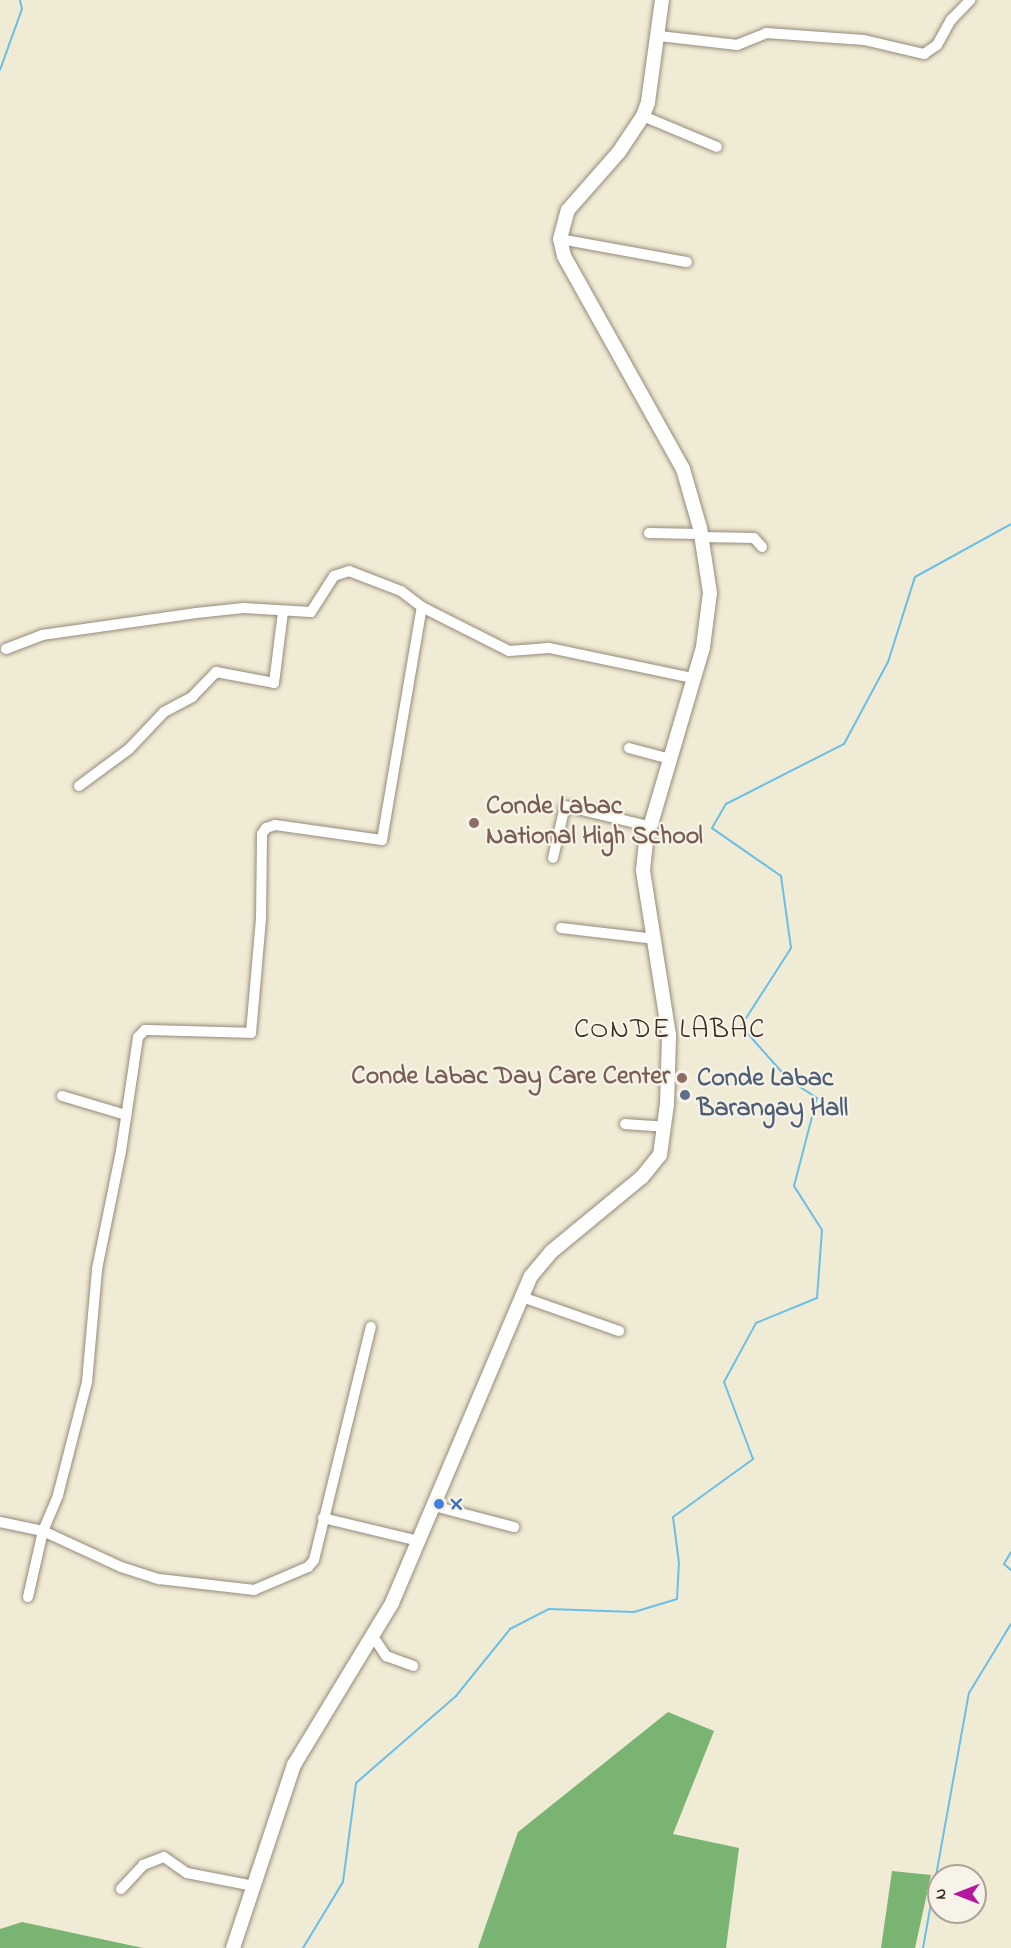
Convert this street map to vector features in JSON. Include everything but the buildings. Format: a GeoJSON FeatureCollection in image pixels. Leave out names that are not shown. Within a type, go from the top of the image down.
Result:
{"type":"FeatureCollection","features":[{"type":"Feature","properties":{"kind":"street"},"geometry":{"type":"LineString","coordinates":[[233,1948],[294,1765],[374,1638],[419,1541],[531,1276],[551,1252],[652,1167],[660,1155],[664,1127],[669,1035],[643,870],[652,827],[710,615],[701,535],[683,469],[564,256],[560,239],[568,210],[620,152],[643,116],[658,36],[662,0]]}},
{"type":"Feature","properties":{"kind":"street"},"geometry":{"type":"LineString","coordinates":[[658,36],[736,45],[766,33],[864,40],[924,54],[937,45],[951,20],[970,0]]}},
{"type":"Feature","properties":{"kind":"street"},"geometry":{"type":"LineString","coordinates":[[643,116],[717,147]]}},
{"type":"Feature","properties":{"kind":"street"},"geometry":{"type":"LineString","coordinates":[[560,239],[687,262]]}},
{"type":"Feature","properties":{"kind":"street"},"geometry":{"type":"LineString","coordinates":[[649,533],[754,538],[762,547]]}},
{"type":"Feature","properties":{"kind":"street"},"geometry":{"type":"LineString","coordinates":[[6,649],[42,635],[244,608],[310,612],[334,576],[349,571],[401,591],[422,607],[509,651],[549,648],[693,678]]}},
{"type":"Feature","properties":{"kind":"street"},"geometry":{"type":"LineString","coordinates":[[27,1598],[43,1531],[58,1495],[87,1382],[97,1269],[138,1037],[145,1030],[251,1033],[261,920],[262,834],[266,828],[275,825],[382,840],[422,607]]}},
{"type":"Feature","properties":{"kind":"street"},"geometry":{"type":"LineString","coordinates":[[79,786],[129,749],[164,712],[192,697],[216,672],[274,683],[283,612]]}},
{"type":"Feature","properties":{"kind":"street"},"geometry":{"type":"LineString","coordinates":[[629,748],[670,759]]}},
{"type":"Feature","properties":{"kind":"street"},"geometry":{"type":"LineString","coordinates":[[553,858],[565,806],[652,827]]}},
{"type":"Feature","properties":{"kind":"street"},"geometry":{"type":"LineString","coordinates":[[561,928],[655,939]]}},
{"type":"Feature","properties":{"kind":"street"},"geometry":{"type":"LineString","coordinates":[[62,1096],[126,1115]]}},
{"type":"Feature","properties":{"kind":"street"},"geometry":{"type":"LineString","coordinates":[[625,1124],[664,1127]]}},
{"type":"Feature","properties":{"kind":"street"},"geometry":{"type":"LineString","coordinates":[[522,1297],[619,1331]]}},
{"type":"Feature","properties":{"kind":"street"},"geometry":{"type":"LineString","coordinates":[[0,1521],[43,1531],[121,1568],[159,1579],[254,1590],[308,1567],[314,1560],[370,1327]]}},
{"type":"Feature","properties":{"kind":"street"},"geometry":{"type":"LineString","coordinates":[[434,1506],[514,1527]]}},
{"type":"Feature","properties":{"kind":"street"},"geometry":{"type":"LineString","coordinates":[[323,1518],[419,1541]]}},
{"type":"Feature","properties":{"kind":"street"},"geometry":{"type":"LineString","coordinates":[[374,1638],[386,1656],[413,1666]]}},
{"type":"Feature","properties":{"kind":"street"},"geometry":{"type":"LineString","coordinates":[[122,1889],[143,1865],[164,1857],[187,1873],[254,1886]]}},
{"type":"Feature","properties":{"kind":"green space"},"geometry":{"type":"Polygon","coordinates":[[[668,1712],[714,1731],[673,1834],[739,1848],[726,1948],[478,1948],[518,1832],[668,1712]]]}},
{"type":"Feature","properties":{"kind":"green space"},"geometry":{"type":"Polygon","coordinates":[[[892,1871],[927,1875],[927,1893],[915,1948],[881,1948],[892,1871]]]}},
{"type":"Feature","properties":{"kind":"green space"},"geometry":{"type":"Polygon","coordinates":[[[22,1922],[143,1948],[0,1948],[0,1929],[22,1922]]]}},
{"type":"Feature","properties":{"kind":"waterway"},"geometry":{"type":"LineString","coordinates":[[0,70],[22,9],[20,0]]}},
{"type":"Feature","properties":{"kind":"waterway"},"geometry":{"type":"LineString","coordinates":[[303,1948],[343,1882],[356,1783],[456,1696],[510,1629],[549,1609],[634,1612],[677,1599],[679,1563],[673,1517],[753,1459],[724,1382],[756,1323],[817,1298],[822,1230],[794,1186],[817,1098],[788,1079],[741,1026],[791,948],[781,876],[712,828],[726,804],[844,744],[888,662],[915,577],[1011,524]]}},
{"type":"Feature","properties":{"kind":"waterway"},"geometry":{"type":"LineString","coordinates":[[1011,1552],[1004,1564],[1011,1570]]}},
{"type":"Feature","properties":{"kind":"waterway"},"geometry":{"type":"LineString","coordinates":[[923,1948],[969,1693],[1011,1624]]}},
{"type":"Feature","properties":{"kind":"place","name":"Conde Labac National High School"},"geometry":{"type":"Point","coordinates":[474,823]}},
{"type":"Feature","properties":{"kind":"place","name":"Conde Labac Day Care Center"},"geometry":{"type":"Point","coordinates":[682,1078]}},
{"type":"Feature","properties":{"kind":"place","name":"Conde Labac Barangay Hall"},"geometry":{"type":"Point","coordinates":[685,1095]}},
{"type":"Feature","properties":{"kind":"place","name":"x"},"geometry":{"type":"Point","coordinates":[439,1504]}},
{"type":"Feature","properties":{"kind":"district","name":"CONDE LABAC"},"geometry":{"type":"Point","coordinates":[670,1031]}}]}
